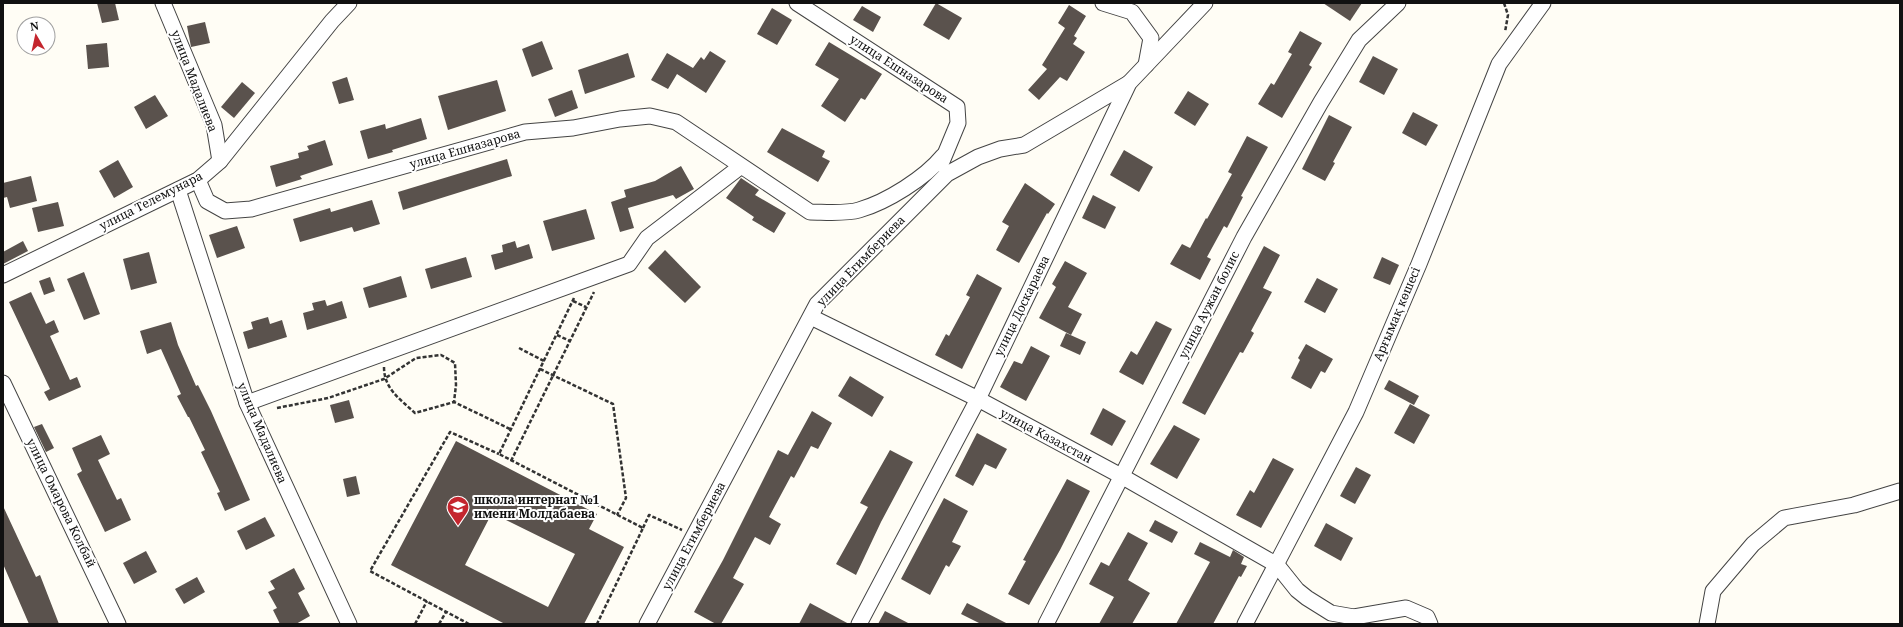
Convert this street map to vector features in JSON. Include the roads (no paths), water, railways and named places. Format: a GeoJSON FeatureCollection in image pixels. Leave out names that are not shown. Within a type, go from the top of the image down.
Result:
{"type":"FeatureCollection","features":[{"type":"Feature","properties":{"kind":"street","name":"улица Мадалиева"},"geometry":{"type":"LineString","coordinates":[[163,3],[214,125],[220,161]]}},
{"type":"Feature","properties":{"kind":"street","name":"улица Телемунара"},"geometry":{"type":"LineString","coordinates":[[3,275],[198,180],[220,161],[332,21],[350,3]]}},
{"type":"Feature","properties":{"kind":"street","name":"улица Ешназарова"},"geometry":{"type":"LineString","coordinates":[[797,3],[957,107],[958,123],[943,156],[930,191]]}},
{"type":"Feature","properties":{"kind":"street"},"geometry":{"type":"LineString","coordinates":[[1103,3],[1132,12],[1151,38],[1146,66]]}},
{"type":"Feature","properties":{"kind":"street","name":"улица Доскараева"},"geometry":{"type":"LineString","coordinates":[[859,624],[978,399],[1129,83],[1205,3]]}},
{"type":"Feature","properties":{"kind":"street","name":"улица Аужан болис"},"geometry":{"type":"LineString","coordinates":[[1046,624],[1123,477],[1244,237],[1321,102],[1359,40],[1398,3]]}},
{"type":"Feature","properties":{"kind":"street","name":"Арғымақ көшесі"},"geometry":{"type":"LineString","coordinates":[[1245,624],[1356,412],[1419,264],[1499,64],[1543,3]]}},
{"type":"Feature","properties":{"kind":"street","name":"улица Егимбериева"},"geometry":{"type":"LineString","coordinates":[[647,624],[818,304],[947,174],[978,157],[1000,149],[1024,145],[1129,83]]}},
{"type":"Feature","properties":{"kind":"street","name":"улица Ешназарова"},"geometry":{"type":"LineString","coordinates":[[198,180],[206,201],[225,212],[251,210],[525,132],[573,128],[620,119],[650,116],[676,122],[740,167],[810,212],[858,211],[906,188],[933,169],[943,156]]}},
{"type":"Feature","properties":{"kind":"street"},"geometry":{"type":"LineString","coordinates":[[247,403],[629,264],[648,238],[740,167]]}},
{"type":"Feature","properties":{"kind":"street","name":"улица Мадалиева"},"geometry":{"type":"LineString","coordinates":[[178,190],[247,403],[349,624]]}},
{"type":"Feature","properties":{"kind":"street","name":"улица Казахстан"},"geometry":{"type":"LineString","coordinates":[[811,317],[978,399],[1123,477],[1277,565]]}},
{"type":"Feature","properties":{"kind":"street","name":"улица Омарова Колбай"},"geometry":{"type":"LineString","coordinates":[[3,382],[118,624]]}},
{"type":"Feature","properties":{"kind":"street"},"geometry":{"type":"LineString","coordinates":[[1707,624],[1713,591],[1753,544],[1784,518],[1854,505],[1900,491]]}},
{"type":"Feature","properties":{"kind":"street"},"geometry":{"type":"LineString","coordinates":[[1277,565],[1297,590],[1307,598],[1332,612],[1354,617],[1406,608],[1427,617],[1430,624]]}},
{"type":"Feature","properties":{"kind":"place","name":"школа интернат №1 имени Молдабаева"},"geometry":{"type":"Point","coordinates":[458,526]}}]}
